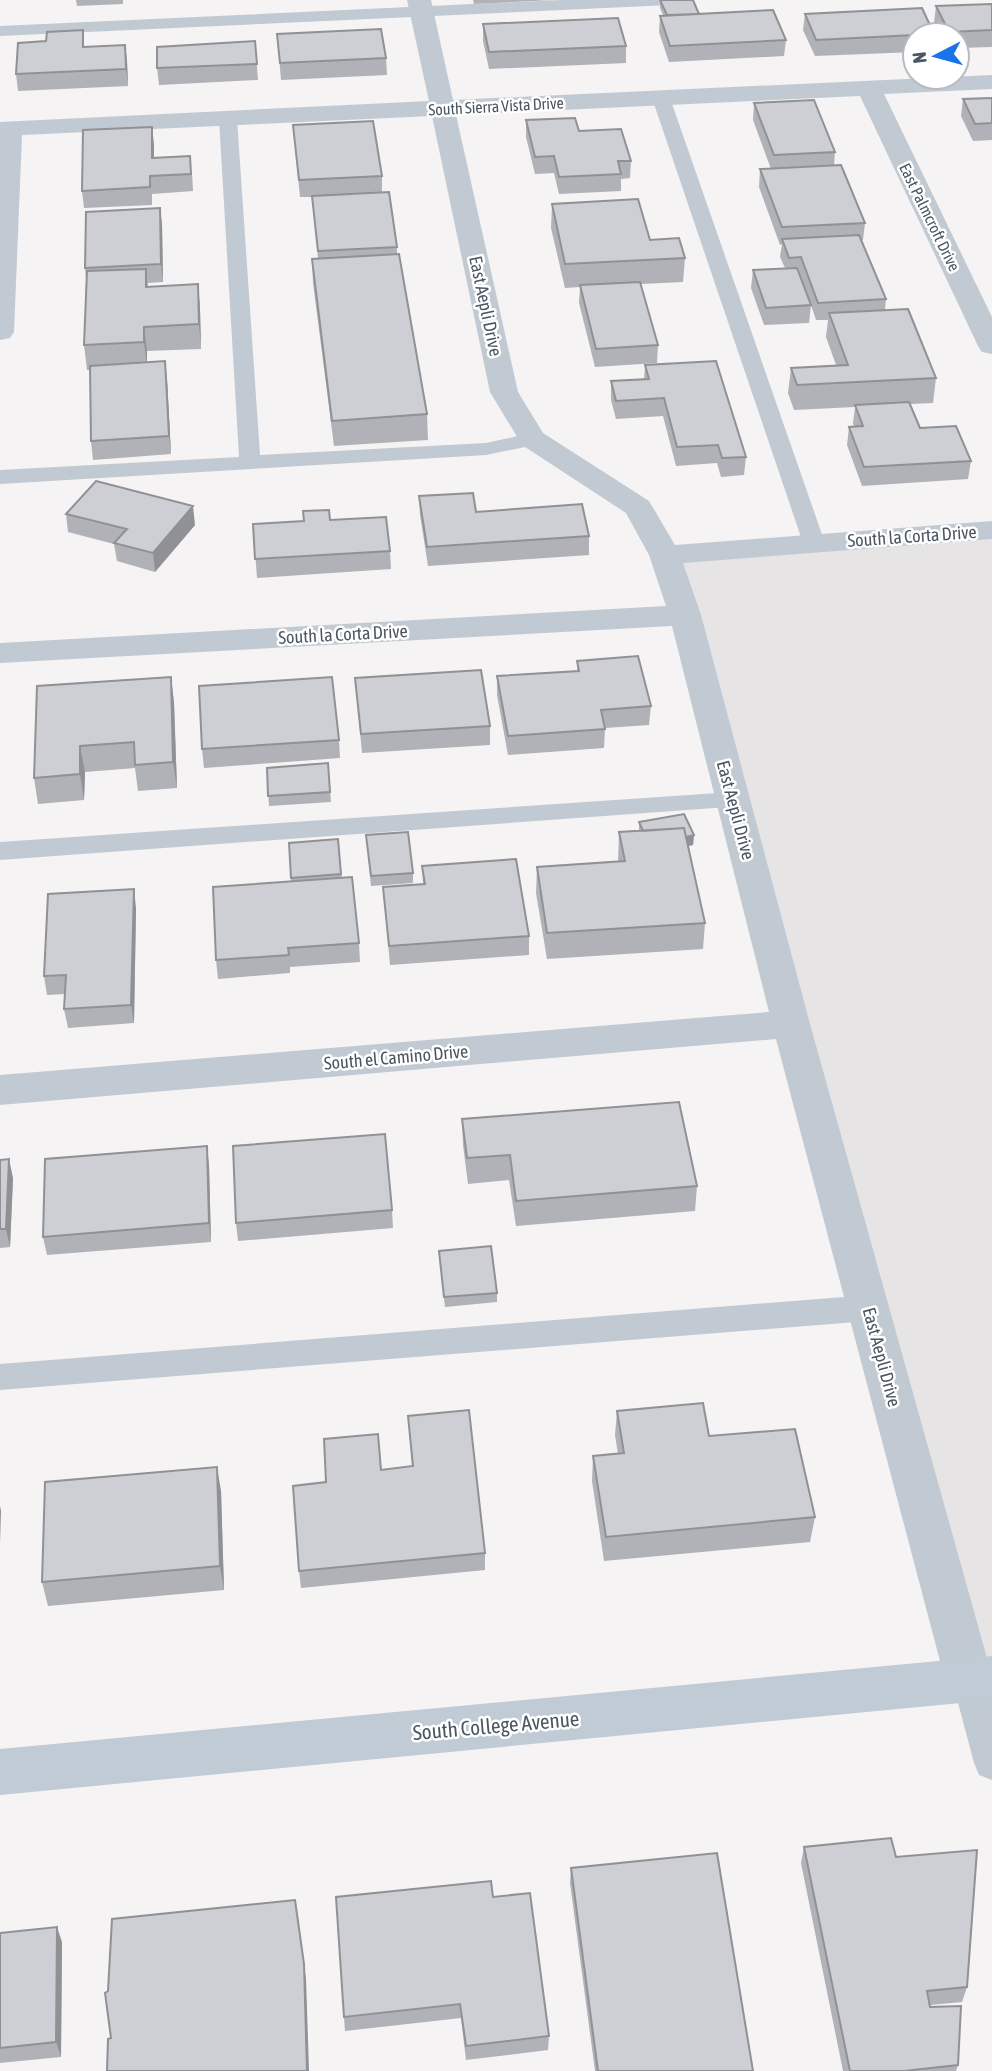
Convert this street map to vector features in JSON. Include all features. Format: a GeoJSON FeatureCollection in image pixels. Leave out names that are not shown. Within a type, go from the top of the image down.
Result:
{"type":"FeatureCollection","features":[{"type":"Feature","properties":{"kind":"street","name":"East Aepli Drive"},"geometry":{"type":"LineString","coordinates":[[421,6],[504,392],[532,439],[638,507],[665,555],[685,615],[791,1024],[869,1308],[980,1679]]}},
{"type":"Feature","properties":{"kind":"street","name":"South Sierra Vista Drive"},"geometry":{"type":"LineString","coordinates":[[5,129],[992,82]]}},
{"type":"Feature","properties":{"kind":"street","name":"East Palmcroft Drive"},"geometry":{"type":"LineString","coordinates":[[869,88],[992,346]]}},
{"type":"Feature","properties":{"kind":"street"},"geometry":{"type":"LineString","coordinates":[[0,332],[5,129]]}},
{"type":"Feature","properties":{"kind":"street","name":"South la Corta Drive"},"geometry":{"type":"LineString","coordinates":[[665,555],[992,530]]}},
{"type":"Feature","properties":{"kind":"street","name":"South la Corta Drive"},"geometry":{"type":"LineString","coordinates":[[0,653],[685,615]]}},
{"type":"Feature","properties":{"kind":"street","name":"South el Camino Drive"},"geometry":{"type":"LineString","coordinates":[[0,1090],[791,1024]]}},
{"type":"Feature","properties":{"kind":"street","name":"South College Avenue"},"geometry":{"type":"LineString","coordinates":[[0,1772],[980,1679]]}},
{"type":"Feature","properties":{"kind":"lane"},"geometry":{"type":"LineString","coordinates":[[0,31],[421,6],[670,0]]}},
{"type":"Feature","properties":{"kind":"lane"},"geometry":{"type":"LineString","coordinates":[[660,98],[814,543]]}},
{"type":"Feature","properties":{"kind":"lane"},"geometry":{"type":"LineString","coordinates":[[228,119],[250,463]]}},
{"type":"Feature","properties":{"kind":"lane"},"geometry":{"type":"LineString","coordinates":[[0,477],[486,449],[532,439]]}},
{"type":"Feature","properties":{"kind":"lane"},"geometry":{"type":"LineString","coordinates":[[0,850],[733,800]]}},
{"type":"Feature","properties":{"kind":"lane"},"geometry":{"type":"LineString","coordinates":[[0,1377],[869,1308]]}},
{"type":"Feature","properties":{"kind":"lane"},"geometry":{"type":"LineString","coordinates":[[980,1679],[992,1763]]}},
{"type":"Feature","properties":{"kind":"shaded area"},"geometry":{"type":"Polygon","coordinates":[[[992,530],[992,1678],[665,555],[992,530]]]}},
{"type":"Feature","properties":{"kind":"building"},"geometry":{"type":"Polygon","coordinates":[[[660,0],[693,0],[699,14],[667,15],[660,0]]]}},
{"type":"Feature","properties":{"kind":"building"},"geometry":{"type":"Polygon","coordinates":[[[992,4],[992,30],[971,31],[971,21],[944,21],[936,6],[992,4]]]}},
{"type":"Feature","properties":{"kind":"building"},"geometry":{"type":"Polygon","coordinates":[[[922,8],[928,21],[901,21],[901,36],[816,40],[805,14],[922,8]]]}},
{"type":"Feature","properties":{"kind":"building"},"geometry":{"type":"Polygon","coordinates":[[[773,10],[786,40],[670,46],[660,16],[773,10]]]}},
{"type":"Feature","properties":{"kind":"building"},"geometry":{"type":"Polygon","coordinates":[[[618,18],[626,46],[489,52],[483,24],[618,18]]]}},
{"type":"Feature","properties":{"kind":"building"},"geometry":{"type":"Polygon","coordinates":[[[381,29],[386,58],[280,63],[277,34],[381,29]]]}},
{"type":"Feature","properties":{"kind":"building"},"geometry":{"type":"Polygon","coordinates":[[[83,30],[83,47],[125,45],[126,69],[16,74],[18,43],[46,41],[47,32],[83,30]]]}},
{"type":"Feature","properties":{"kind":"building"},"geometry":{"type":"Polygon","coordinates":[[[255,41],[257,64],[157,68],[157,47],[255,41]]]}},
{"type":"Feature","properties":{"kind":"building"},"geometry":{"type":"Polygon","coordinates":[[[992,98],[992,123],[975,124],[963,99],[992,98]]]}},
{"type":"Feature","properties":{"kind":"building"},"geometry":{"type":"Polygon","coordinates":[[[814,100],[835,152],[774,155],[754,103],[814,100]]]}},
{"type":"Feature","properties":{"kind":"building"},"geometry":{"type":"Polygon","coordinates":[[[575,118],[579,131],[621,129],[631,161],[618,161],[621,174],[559,177],[554,156],[535,157],[526,120],[575,118]]]}},
{"type":"Feature","properties":{"kind":"building"},"geometry":{"type":"Polygon","coordinates":[[[373,121],[382,176],[299,180],[293,125],[373,121]]]}},
{"type":"Feature","properties":{"kind":"building"},"geometry":{"type":"Polygon","coordinates":[[[152,127],[152,158],[190,156],[191,174],[150,176],[150,187],[82,191],[83,130],[152,127]]]}},
{"type":"Feature","properties":{"kind":"building"},"geometry":{"type":"Polygon","coordinates":[[[841,165],[865,223],[782,227],[760,169],[841,165]]]}},
{"type":"Feature","properties":{"kind":"building"},"geometry":{"type":"Polygon","coordinates":[[[389,192],[397,247],[318,251],[312,196],[389,192]]]}},
{"type":"Feature","properties":{"kind":"building"},"geometry":{"type":"Polygon","coordinates":[[[638,199],[650,240],[679,238],[685,258],[565,264],[552,204],[638,199]]]}},
{"type":"Feature","properties":{"kind":"building"},"geometry":{"type":"Polygon","coordinates":[[[160,208],[161,264],[85,268],[86,212],[160,208]]]}},
{"type":"Feature","properties":{"kind":"building"},"geometry":{"type":"Polygon","coordinates":[[[859,235],[886,299],[818,303],[801,257],[789,258],[782,239],[859,235]]]}},
{"type":"Feature","properties":{"kind":"building"},"geometry":{"type":"Polygon","coordinates":[[[399,254],[427,414],[332,421],[312,259],[399,254]]]}},
{"type":"Feature","properties":{"kind":"building"},"geometry":{"type":"Polygon","coordinates":[[[797,268],[811,305],[766,308],[753,270],[797,268]]]}},
{"type":"Feature","properties":{"kind":"building"},"geometry":{"type":"Polygon","coordinates":[[[146,269],[146,287],[198,284],[199,324],[144,327],[144,342],[84,345],[87,271],[146,269]]]}},
{"type":"Feature","properties":{"kind":"building"},"geometry":{"type":"Polygon","coordinates":[[[640,282],[658,345],[596,349],[580,285],[640,282]]]}},
{"type":"Feature","properties":{"kind":"building"},"geometry":{"type":"Polygon","coordinates":[[[908,309],[936,378],[797,385],[791,368],[848,365],[829,313],[908,309]]]}},
{"type":"Feature","properties":{"kind":"building"},"geometry":{"type":"Polygon","coordinates":[[[165,361],[169,436],[91,441],[90,366],[165,361]]]}},
{"type":"Feature","properties":{"kind":"building"},"geometry":{"type":"Polygon","coordinates":[[[716,361],[746,457],[722,458],[718,445],[677,447],[664,398],[616,401],[611,381],[649,379],[645,365],[716,361]]]}},
{"type":"Feature","properties":{"kind":"building"},"geometry":{"type":"Polygon","coordinates":[[[909,402],[920,428],[956,426],[971,461],[864,467],[849,427],[863,426],[855,405],[909,402]]]}},
{"type":"Feature","properties":{"kind":"building"},"geometry":{"type":"Polygon","coordinates":[[[96,481],[193,506],[153,553],[114,543],[127,529],[66,514],[96,481]]]}},
{"type":"Feature","properties":{"kind":"building"},"geometry":{"type":"Polygon","coordinates":[[[473,493],[476,512],[582,504],[589,536],[427,547],[419,496],[473,493]]]}},
{"type":"Feature","properties":{"kind":"building"},"geometry":{"type":"Polygon","coordinates":[[[329,510],[330,520],[386,517],[390,551],[255,559],[253,524],[304,521],[303,511],[329,510]]]}},
{"type":"Feature","properties":{"kind":"building"},"geometry":{"type":"Polygon","coordinates":[[[638,656],[651,706],[601,710],[605,729],[508,736],[497,676],[579,671],[577,661],[638,656]]]}},
{"type":"Feature","properties":{"kind":"building"},"geometry":{"type":"Polygon","coordinates":[[[481,670],[490,726],[361,734],[355,678],[481,670]]]}},
{"type":"Feature","properties":{"kind":"building"},"geometry":{"type":"Polygon","coordinates":[[[171,677],[173,762],[135,765],[134,742],[80,746],[80,774],[34,778],[37,686],[171,677]]]}},
{"type":"Feature","properties":{"kind":"building"},"geometry":{"type":"Polygon","coordinates":[[[332,677],[339,740],[202,749],[199,686],[332,677]]]}},
{"type":"Feature","properties":{"kind":"building"},"geometry":{"type":"Polygon","coordinates":[[[328,763],[330,792],[268,796],[267,768],[328,763]]]}},
{"type":"Feature","properties":{"kind":"building"},"geometry":{"type":"Polygon","coordinates":[[[684,814],[694,835],[686,837],[684,828],[643,831],[639,822],[684,814]]]}},
{"type":"Feature","properties":{"kind":"building"},"geometry":{"type":"Polygon","coordinates":[[[684,828],[705,923],[547,933],[537,867],[625,861],[619,832],[684,828]]]}},
{"type":"Feature","properties":{"kind":"building"},"geometry":{"type":"Polygon","coordinates":[[[408,832],[413,873],[371,876],[366,835],[408,832]]]}},
{"type":"Feature","properties":{"kind":"building"},"geometry":{"type":"Polygon","coordinates":[[[338,839],[341,874],[291,878],[289,843],[338,839]]]}},
{"type":"Feature","properties":{"kind":"building"},"geometry":{"type":"Polygon","coordinates":[[[516,859],[529,936],[389,946],[383,887],[425,884],[422,866],[516,859]]]}},
{"type":"Feature","properties":{"kind":"building"},"geometry":{"type":"Polygon","coordinates":[[[352,877],[359,943],[288,948],[289,955],[216,960],[213,887],[352,877]]]}},
{"type":"Feature","properties":{"kind":"building"},"geometry":{"type":"Polygon","coordinates":[[[134,889],[131,1005],[64,1009],[66,975],[44,976],[48,894],[134,889]]]}},
{"type":"Feature","properties":{"kind":"building"},"geometry":{"type":"Polygon","coordinates":[[[679,1102],[697,1186],[516,1201],[510,1155],[467,1158],[462,1119],[679,1102]]]}},
{"type":"Feature","properties":{"kind":"building"},"geometry":{"type":"Polygon","coordinates":[[[385,1134],[392,1210],[236,1223],[233,1146],[385,1134]]]}},
{"type":"Feature","properties":{"kind":"building"},"geometry":{"type":"Polygon","coordinates":[[[207,1146],[209,1223],[43,1237],[45,1159],[207,1146]]]}},
{"type":"Feature","properties":{"kind":"building"},"geometry":{"type":"Polygon","coordinates":[[[9,1159],[6,1229],[0,1229],[0,1160],[9,1159]]]}},
{"type":"Feature","properties":{"kind":"building"},"geometry":{"type":"Polygon","coordinates":[[[491,1246],[497,1293],[444,1297],[439,1251],[491,1246]]]}},
{"type":"Feature","properties":{"kind":"building"},"geometry":{"type":"Polygon","coordinates":[[[703,1403],[709,1436],[795,1429],[815,1517],[606,1537],[593,1456],[624,1453],[617,1411],[703,1403]]]}},
{"type":"Feature","properties":{"kind":"building"},"geometry":{"type":"Polygon","coordinates":[[[469,1410],[485,1553],[299,1571],[293,1486],[326,1482],[324,1439],[378,1434],[381,1470],[413,1466],[408,1416],[469,1410]]]}},
{"type":"Feature","properties":{"kind":"building"},"geometry":{"type":"Polygon","coordinates":[[[217,1467],[220,1566],[42,1582],[45,1482],[217,1467]]]}},
{"type":"Feature","properties":{"kind":"building"},"geometry":{"type":"Polygon","coordinates":[[[891,1838],[896,1857],[977,1850],[967,1987],[927,1991],[930,2007],[961,2006],[958,2065],[904,2071],[850,2071],[804,1847],[891,1838]]]}},
{"type":"Feature","properties":{"kind":"building"},"geometry":{"type":"Polygon","coordinates":[[[717,1853],[753,2071],[598,2071],[571,1868],[717,1853]]]}},
{"type":"Feature","properties":{"kind":"building"},"geometry":{"type":"Polygon","coordinates":[[[491,1881],[493,1897],[530,1893],[549,2036],[466,2046],[460,2004],[344,2017],[336,1897],[491,1881]]]}},
{"type":"Feature","properties":{"kind":"building"},"geometry":{"type":"Polygon","coordinates":[[[295,1900],[304,1964],[307,2071],[107,2071],[108,2039],[111,2038],[105,1993],[108,1991],[112,1919],[295,1900]]]}},
{"type":"Feature","properties":{"kind":"building"},"geometry":{"type":"Polygon","coordinates":[[[57,1927],[56,2042],[0,2048],[0,1933],[57,1927]]]}}]}
